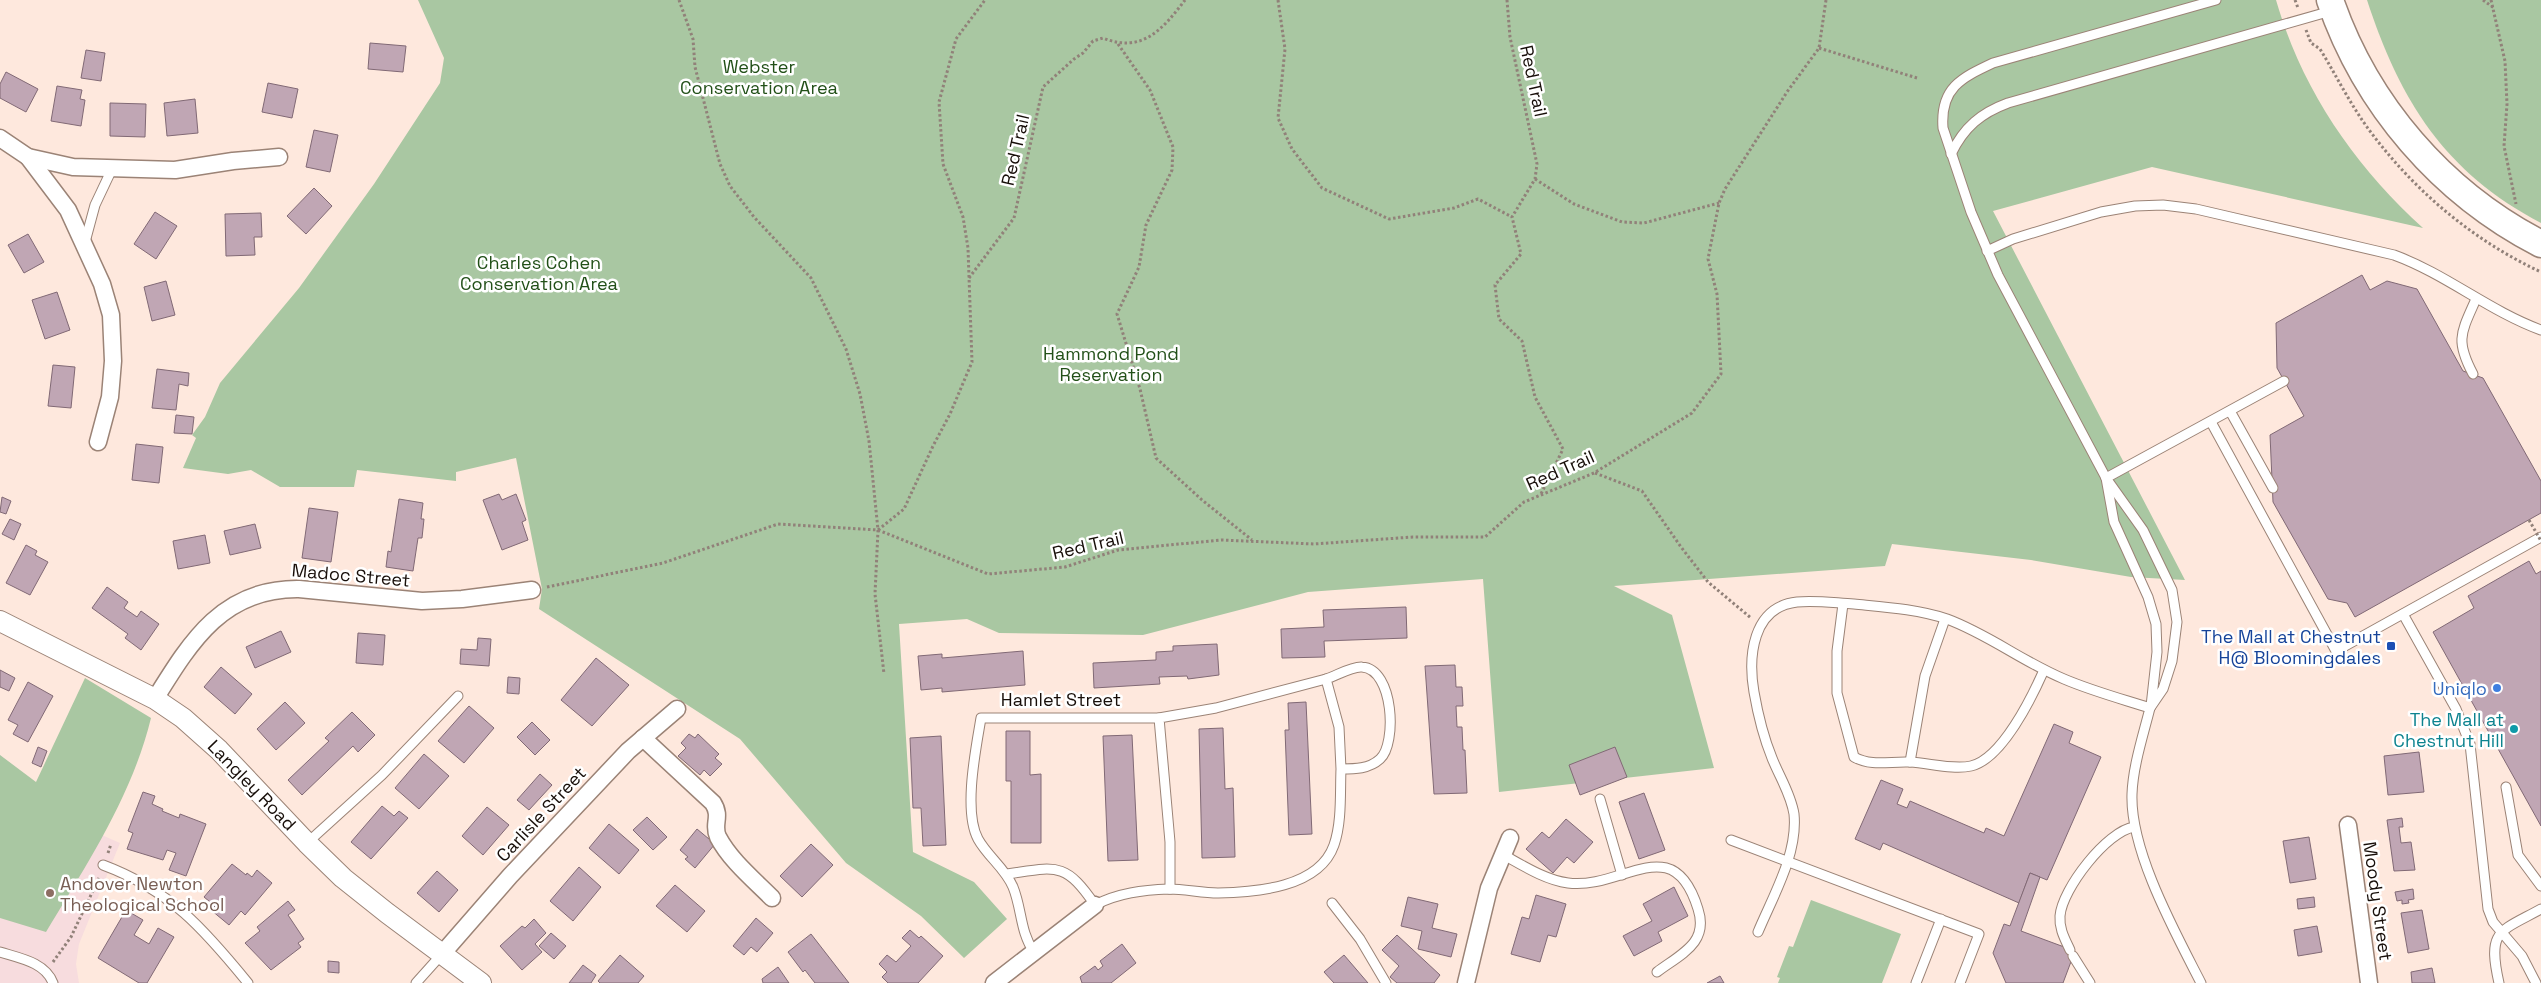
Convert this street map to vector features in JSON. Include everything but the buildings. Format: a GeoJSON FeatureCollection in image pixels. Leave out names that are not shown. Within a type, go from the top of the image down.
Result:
{"type":"FeatureCollection","features":[{"type":"Feature","properties":{"kind":"main road"},"geometry":{"type":"LineString","coordinates":[[2332,5],[2366,78],[2401,131],[2447,179],[2484,210],[2541,244]]}},
{"type":"Feature","properties":{"kind":"street"},"geometry":{"type":"LineString","coordinates":[[0,138],[28,157],[68,210],[102,284],[111,315],[113,361],[110,397],[98,442]]}},
{"type":"Feature","properties":{"kind":"street"},"geometry":{"type":"LineString","coordinates":[[28,157],[73,167],[112,170],[175,170],[234,161],[278,157]]}},
{"type":"Feature","properties":{"kind":"street","name":"Madoc Street"},"geometry":{"type":"LineString","coordinates":[[155,700],[188,647],[206,626],[230,607],[256,594],[284,589],[299,589],[405,600],[441,601],[532,590]]}},
{"type":"Feature","properties":{"kind":"street","name":"Langley Road"},"geometry":{"type":"LineString","coordinates":[[0,621],[155,700],[183,718],[205,736],[307,843],[358,890],[481,983]]}},
{"type":"Feature","properties":{"kind":"street","name":"Carlisle Street"},"geometry":{"type":"LineString","coordinates":[[442,954],[510,876],[628,751],[677,709]]}},
{"type":"Feature","properties":{"kind":"street"},"geometry":{"type":"LineString","coordinates":[[643,738],[714,803],[719,816],[716,834],[727,851],[772,898]]}},
{"type":"Feature","properties":{"kind":"street","name":"Moody Street"},"geometry":{"type":"LineString","coordinates":[[2348,825],[2369,983]]}},
{"type":"Feature","properties":{"kind":"street"},"geometry":{"type":"LineString","coordinates":[[1466,983],[1489,888],[1510,838]]}},
{"type":"Feature","properties":{"kind":"street"},"geometry":{"type":"LineString","coordinates":[[994,983],[1095,905]]}},
{"type":"Feature","properties":{"kind":"lane"},"geometry":{"type":"LineString","coordinates":[[2150,708],[2163,689],[2172,661],[2176,639],[2176,606],[2165,574],[2143,530],[2106,478],[2037,351],[1987,251],[1951,154],[1943,128],[1942,115],[1951,88],[1962,79],[1994,63],[2216,0]]}},
{"type":"Feature","properties":{"kind":"lane"},"geometry":{"type":"LineString","coordinates":[[1951,154],[1958,140],[1979,117],[2008,103],[2332,5]]}},
{"type":"Feature","properties":{"kind":"lane"},"geometry":{"type":"LineString","coordinates":[[84,245],[95,205],[112,170]]}},
{"type":"Feature","properties":{"kind":"lane"},"geometry":{"type":"LineString","coordinates":[[1987,251],[2013,239],[2101,212],[2135,206],[2180,207],[2394,255],[2422,267],[2497,311],[2541,330]]}},
{"type":"Feature","properties":{"kind":"lane"},"geometry":{"type":"LineString","coordinates":[[2473,374],[2461,346],[2462,334],[2476,299]]}},
{"type":"Feature","properties":{"kind":"lane"},"geometry":{"type":"LineString","coordinates":[[2106,478],[2284,381]]}},
{"type":"Feature","properties":{"kind":"lane"},"geometry":{"type":"LineString","coordinates":[[2230,411],[2273,488]]}},
{"type":"Feature","properties":{"kind":"lane"},"geometry":{"type":"LineString","coordinates":[[2211,422],[2336,651],[2541,537]]}},
{"type":"Feature","properties":{"kind":"lane"},"geometry":{"type":"LineString","coordinates":[[2106,478],[2114,522],[2148,597],[2156,624],[2157,652],[2150,708],[2133,784],[2134,827],[2152,877],[2201,983]]}},
{"type":"Feature","properties":{"kind":"lane"},"geometry":{"type":"LineString","coordinates":[[1758,932],[1787,860],[1794,832],[1794,814],[1790,798],[1764,738],[1754,689],[1752,650],[1760,625],[1777,608],[1809,602],[1844,604],[1895,608],[1945,619],[1967,628],[2044,670],[2094,690],[2150,708]]}},
{"type":"Feature","properties":{"kind":"lane"},"geometry":{"type":"LineString","coordinates":[[1844,604],[1837,651],[1836,693],[1854,758],[1874,764],[1910,762],[1972,766],[1992,754],[2031,699],[2044,670]]}},
{"type":"Feature","properties":{"kind":"lane"},"geometry":{"type":"LineString","coordinates":[[2403,614],[2456,709],[2470,744],[2488,909],[2500,932],[2522,956],[2536,983]]}},
{"type":"Feature","properties":{"kind":"lane"},"geometry":{"type":"LineString","coordinates":[[1910,762],[1925,676],[1945,619]]}},
{"type":"Feature","properties":{"kind":"lane","name":"Hamlet Street"},"geometry":{"type":"LineString","coordinates":[[1034,952],[1024,934],[1015,891],[1007,874],[992,860],[976,837],[971,772],[981,718],[1159,718],[1216,708],[1326,679],[1361,666],[1372,670],[1381,678],[1387,690],[1390,711],[1388,747],[1382,758],[1365,768],[1341,769]]}},
{"type":"Feature","properties":{"kind":"lane"},"geometry":{"type":"LineString","coordinates":[[1007,874],[1045,869],[1063,871],[1076,879],[1095,905],[1124,894],[1170,889],[1217,893],[1262,890],[1294,881],[1310,873],[1322,864],[1334,846],[1338,819],[1341,769],[1339,728],[1326,679]]}},
{"type":"Feature","properties":{"kind":"lane"},"geometry":{"type":"LineString","coordinates":[[307,843],[382,775],[458,696]]}},
{"type":"Feature","properties":{"kind":"lane"},"geometry":{"type":"LineString","coordinates":[[1159,718],[1170,842],[1170,889]]}},
{"type":"Feature","properties":{"kind":"lane"},"geometry":{"type":"LineString","coordinates":[[2506,786],[2514,841],[2518,855],[2541,886]]}},
{"type":"Feature","properties":{"kind":"lane"},"geometry":{"type":"LineString","coordinates":[[1600,799],[1622,875]]}},
{"type":"Feature","properties":{"kind":"lane"},"geometry":{"type":"LineString","coordinates":[[2090,983],[2061,930],[2060,918],[2068,893],[2075,880],[2111,838],[2125,828],[2134,827]]}},
{"type":"Feature","properties":{"kind":"lane"},"geometry":{"type":"LineString","coordinates":[[1731,840],[1979,934],[1960,983]]}},
{"type":"Feature","properties":{"kind":"lane"},"geometry":{"type":"LineString","coordinates":[[1502,854],[1543,876],[1568,883],[1586,883],[1654,867],[1672,868],[1687,882],[1696,902],[1701,922],[1699,936],[1657,972]]}},
{"type":"Feature","properties":{"kind":"lane"},"geometry":{"type":"LineString","coordinates":[[103,865],[142,881],[177,906],[248,983]]}},
{"type":"Feature","properties":{"kind":"lane"},"geometry":{"type":"LineString","coordinates":[[1332,903],[1360,938],[1386,983]]}},
{"type":"Feature","properties":{"kind":"lane"},"geometry":{"type":"LineString","coordinates":[[2499,983],[2495,943],[2500,932],[2541,909]]}},
{"type":"Feature","properties":{"kind":"lane"},"geometry":{"type":"LineString","coordinates":[[1916,983],[1941,919]]}},
{"type":"Feature","properties":{"kind":"lane"},"geometry":{"type":"LineString","coordinates":[[0,952],[34,963],[46,971],[53,983]]}},
{"type":"Feature","properties":{"kind":"lane"},"geometry":{"type":"LineString","coordinates":[[416,983],[442,954]]}},
{"type":"Feature","properties":{"kind":"path"},"geometry":{"type":"LineString","coordinates":[[679,0],[693,39],[695,67],[720,164],[730,186],[754,217],[811,278],[846,349],[860,394],[869,441],[878,530],[875,594],[884,674]]}},
{"type":"Feature","properties":{"kind":"path"},"geometry":{"type":"LineString","coordinates":[[878,530],[904,509],[932,446],[950,414],[972,362],[968,248],[963,217],[943,164],[939,102],[956,39],[985,0]]}},
{"type":"Feature","properties":{"kind":"path","name":"Red Trail"},"geometry":{"type":"LineString","coordinates":[[969,278],[1014,218],[1043,87],[1083,53],[1093,41],[1103,38],[1118,44],[1132,45],[1153,35],[1186,0]]}},
{"type":"Feature","properties":{"kind":"path"},"geometry":{"type":"LineString","coordinates":[[1278,0],[1285,49],[1278,118],[1292,150],[1322,188],[1389,219],[1454,208],[1478,198],[1512,217]]}},
{"type":"Feature","properties":{"kind":"path","name":"Red Trail"},"geometry":{"type":"LineString","coordinates":[[1507,0],[1510,37],[1537,164],[1535,179]]}},
{"type":"Feature","properties":{"kind":"path"},"geometry":{"type":"LineString","coordinates":[[1826,0],[1819,48],[1917,78]]}},
{"type":"Feature","properties":{"kind":"path"},"geometry":{"type":"LineString","coordinates":[[2295,0],[2298,7]]}},
{"type":"Feature","properties":{"kind":"path"},"geometry":{"type":"LineString","coordinates":[[2483,0],[2495,8]]}},
{"type":"Feature","properties":{"kind":"path"},"geometry":{"type":"LineString","coordinates":[[2491,0],[2495,8],[2505,61],[2507,104],[2504,146],[2517,201],[2516,230]]}},
{"type":"Feature","properties":{"kind":"path"},"geometry":{"type":"LineString","coordinates":[[2309,38],[2311,43]]}},
{"type":"Feature","properties":{"kind":"path"},"geometry":{"type":"LineString","coordinates":[[1118,44],[1150,90],[1173,147],[1172,170],[1146,225],[1138,267],[1117,314],[1140,390],[1156,458],[1202,500],[1254,541]]}},
{"type":"Feature","properties":{"kind":"path","name":"Red Trail"},"geometry":{"type":"LineString","coordinates":[[532,590],[663,563],[778,524],[878,530],[988,574],[1065,568],[1118,550],[1221,540],[1314,544],[1413,537],[1485,537],[1524,502],[1594,473],[1692,413],[1722,374],[1717,294],[1708,259],[1719,203],[1725,189],[1787,92],[1819,48]]}},
{"type":"Feature","properties":{"kind":"path"},"geometry":{"type":"LineString","coordinates":[[1541,494],[1563,449],[1535,397],[1522,341],[1499,319],[1495,285],[1521,254],[1512,217],[1535,179],[1574,204],[1622,222],[1644,223],[1719,203]]}},
{"type":"Feature","properties":{"kind":"path"},"geometry":{"type":"LineString","coordinates":[[1594,473],[1642,491],[1708,582],[1760,625]]}},
{"type":"Feature","properties":{"kind":"path"},"geometry":{"type":"LineString","coordinates":[[2529,520],[2541,541]]}},
{"type":"Feature","properties":{"kind":"path"},"geometry":{"type":"LineString","coordinates":[[46,971],[71,937],[111,844]]}},
{"type":"Feature","properties":{"kind":"shaded area","name":"Andover Newton Theological School"},"geometry":{"type":"Polygon","coordinates":[[[0,755],[104,836],[120,843],[79,944],[76,964],[79,983],[0,983],[0,755]]]}},
{"type":"Feature","properties":{"kind":"green space","name":"Hammond Pond Reservation"},"geometry":{"type":"Polygon","coordinates":[[[418,0],[2276,0],[2300,65],[2333,124],[2375,178],[2423,228],[2152,167],[1993,211],[2185,580],[2131,577],[2031,560],[1892,544],[1885,566],[1614,586],[1672,615],[1714,768],[1499,792],[1483,579],[1308,592],[1143,635],[999,633],[967,619],[899,624],[913,852],[974,882],[1007,919],[964,958],[921,916],[846,863],[740,739],[539,609],[542,589],[516,458],[456,472],[456,481],[357,470],[354,487],[280,487],[251,470],[228,474],[183,468],[196,438],[192,435],[205,417],[220,383],[299,288],[374,184],[440,83],[444,58],[418,0]]]}},
{"type":"Feature","properties":{"kind":"green space"},"geometry":{"type":"Polygon","coordinates":[[[2367,0],[2541,0],[2541,223],[2507,203],[2478,181],[2452,157],[2430,131],[2411,102],[2395,70],[2380,37],[2367,0]]]}},
{"type":"Feature","properties":{"kind":"green space"},"geometry":{"type":"Polygon","coordinates":[[[85,678],[151,718],[143,747],[132,775],[107,829],[46,932],[0,918],[0,755],[36,782],[85,678]]]}},
{"type":"Feature","properties":{"kind":"green space"},"geometry":{"type":"Polygon","coordinates":[[[1811,900],[1901,934],[1882,983],[1778,983],[1780,978],[1777,977],[1789,946],[1793,947],[1811,900]]]}},
{"type":"Feature","properties":{"kind":"place","name":"The Mall at Chestnut H@ Bloomingdales"},"geometry":{"type":"Point","coordinates":[2391,646]}},
{"type":"Feature","properties":{"kind":"place","name":"Uniqlo"},"geometry":{"type":"Point","coordinates":[2497,688]}},
{"type":"Feature","properties":{"kind":"place","name":"The Mall at Chestnut Hill"},"geometry":{"type":"Point","coordinates":[2514,729]}},
{"type":"Feature","properties":{"kind":"place","name":"Andover Newton Theological School"},"geometry":{"type":"Point","coordinates":[50,893]}},
{"type":"Feature","properties":{"kind":"park label","name":"Webster Conservation Area"},"geometry":{"type":"Point","coordinates":[759,76]}},
{"type":"Feature","properties":{"kind":"park label","name":"Charles Cohen Conservation Area"},"geometry":{"type":"Point","coordinates":[539,272]}}]}
